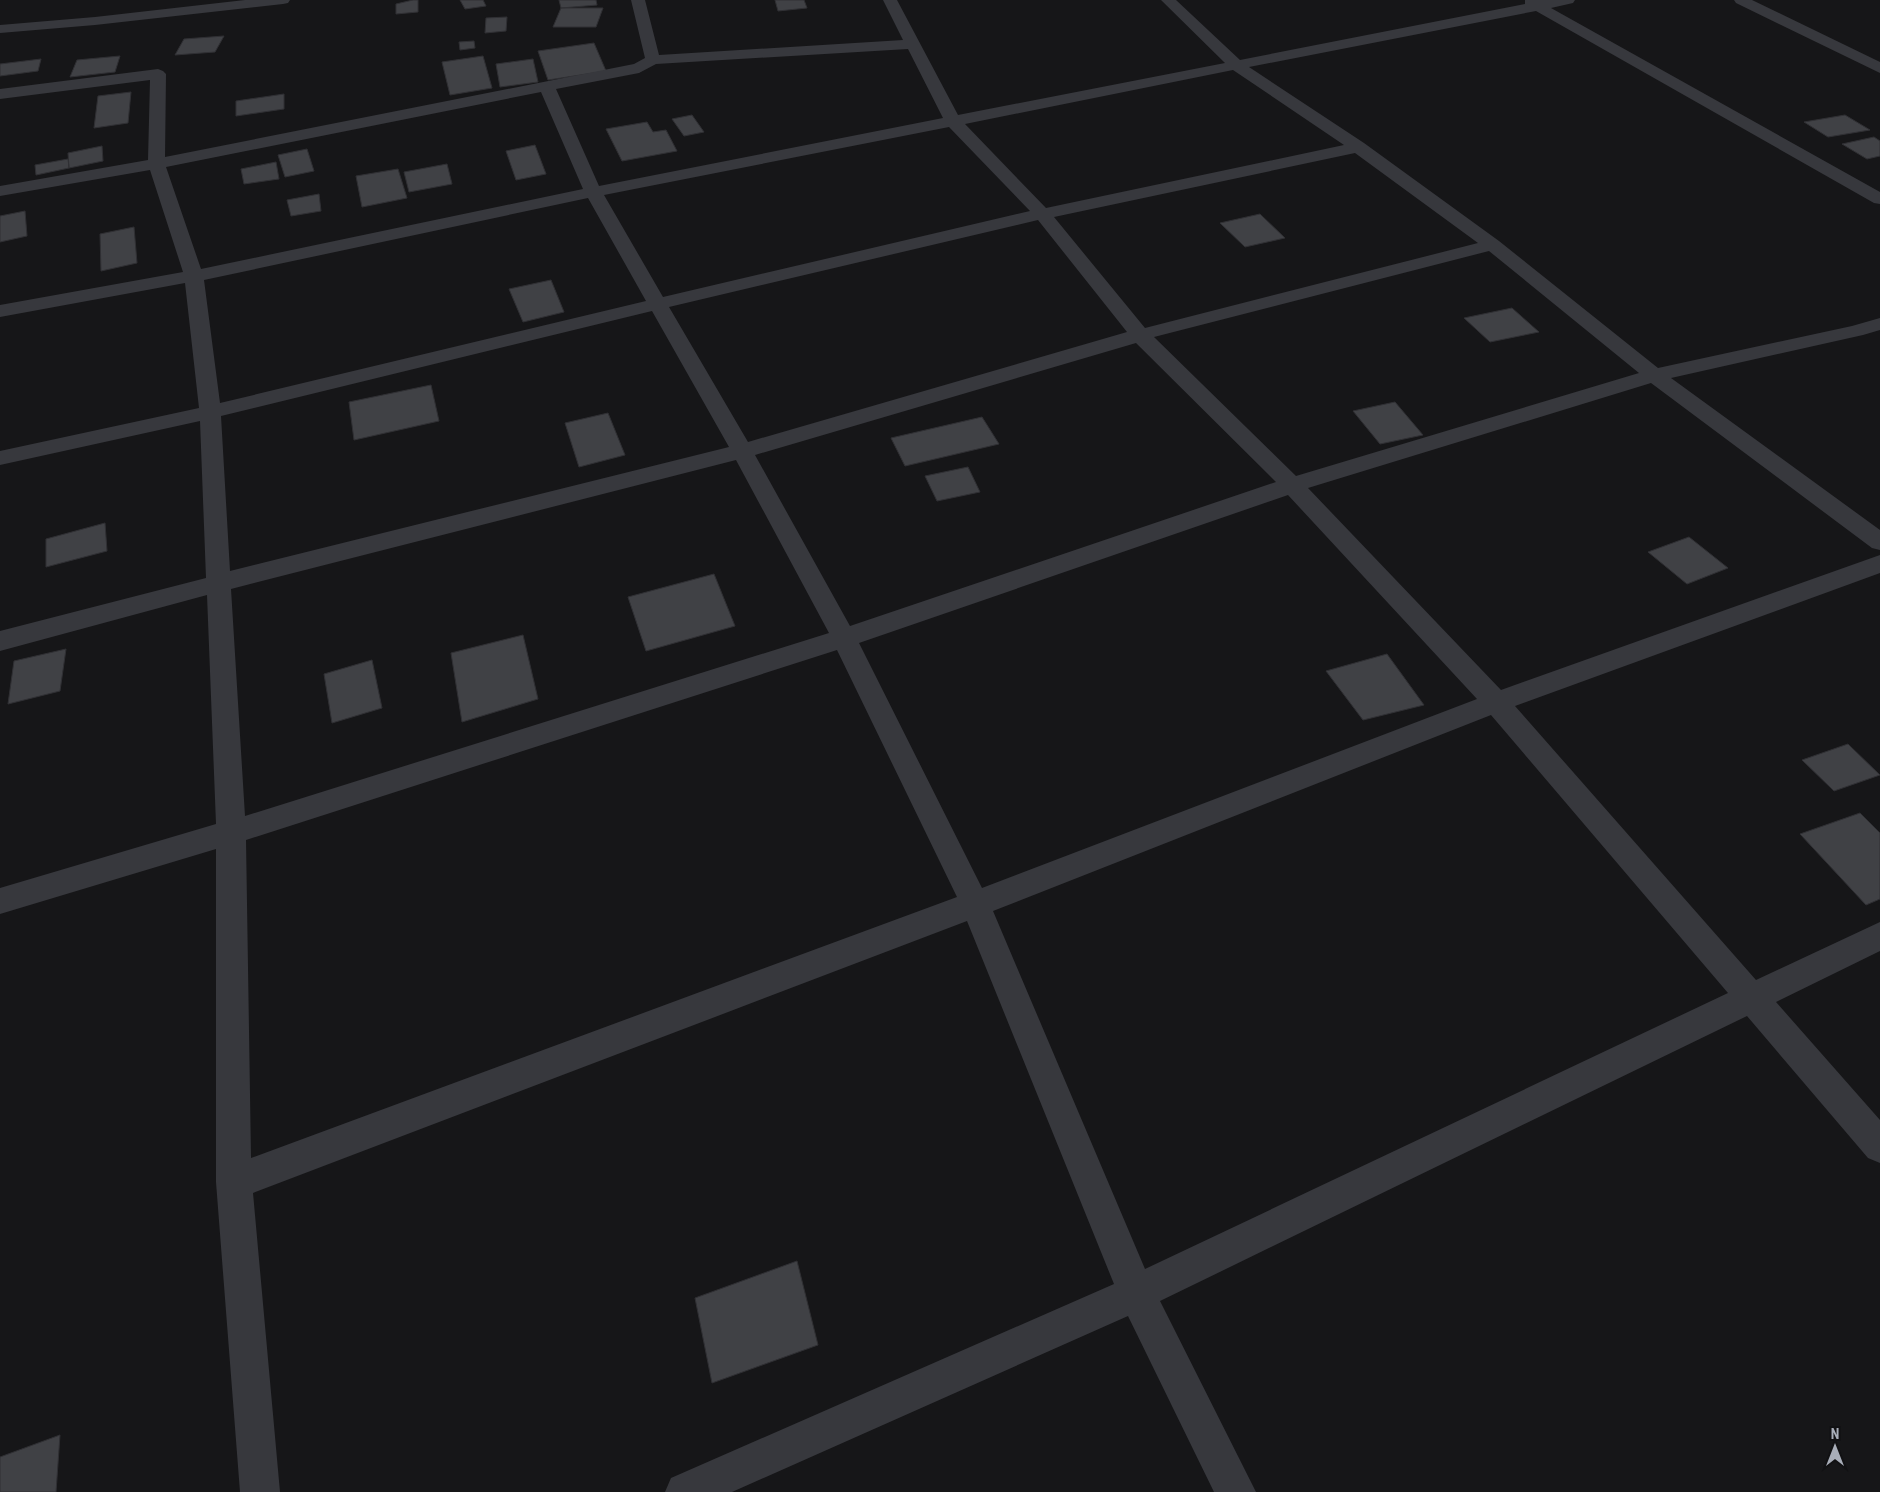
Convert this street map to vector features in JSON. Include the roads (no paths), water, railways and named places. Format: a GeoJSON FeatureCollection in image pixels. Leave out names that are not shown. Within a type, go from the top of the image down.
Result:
{"type":"FeatureCollection","features":[{"type":"Feature","properties":{"kind":"street"},"geometry":{"type":"LineString","coordinates":[[0,28],[95,21],[283,0]]}},
{"type":"Feature","properties":{"kind":"street"},"geometry":{"type":"LineString","coordinates":[[638,0],[654,60]]}},
{"type":"Feature","properties":{"kind":"street"},"geometry":{"type":"LineString","coordinates":[[890,0],[953,121],[1042,214],[1140,336],[1292,485],[1496,702],[1880,1146]]}},
{"type":"Feature","properties":{"kind":"street"},"geometry":{"type":"LineString","coordinates":[[1168,0],[1237,66],[1358,147],[1492,245],[1654,375],[1880,542]]}},
{"type":"Feature","properties":{"kind":"street"},"geometry":{"type":"LineString","coordinates":[[0,311],[194,276],[593,192],[1237,66],[1533,3],[1568,0]]}},
{"type":"Feature","properties":{"kind":"street"},"geometry":{"type":"LineString","coordinates":[[1741,0],[1880,68]]}},
{"type":"Feature","properties":{"kind":"street"},"geometry":{"type":"LineString","coordinates":[[1533,3],[1880,199]]}},
{"type":"Feature","properties":{"kind":"street"},"geometry":{"type":"LineString","coordinates":[[95,21],[102,7]]}},
{"type":"Feature","properties":{"kind":"street"},"geometry":{"type":"LineString","coordinates":[[0,191],[156,164],[547,87],[640,68],[654,60],[913,44]]}},
{"type":"Feature","properties":{"kind":"street"},"geometry":{"type":"LineString","coordinates":[[0,94],[158,74],[156,164],[194,276],[210,412],[231,832],[234,1182],[260,1492]]}},
{"type":"Feature","properties":{"kind":"street"},"geometry":{"type":"LineString","coordinates":[[547,87],[593,192],[742,451],[844,638],[975,904],[1136,1293],[1236,1492]]}},
{"type":"Feature","properties":{"kind":"street"},"geometry":{"type":"LineString","coordinates":[[0,458],[210,412],[656,304],[1042,214],[1358,147]]}},
{"type":"Feature","properties":{"kind":"street"},"geometry":{"type":"LineString","coordinates":[[0,641],[219,583],[742,451],[1140,336],[1492,245]]}},
{"type":"Feature","properties":{"kind":"street"},"geometry":{"type":"LineString","coordinates":[[0,901],[231,832],[844,638],[1292,485],[1654,375],[1856,331],[1880,324]]}},
{"type":"Feature","properties":{"kind":"street"},"geometry":{"type":"LineString","coordinates":[[1856,331],[1880,346]]}},
{"type":"Feature","properties":{"kind":"street"},"geometry":{"type":"LineString","coordinates":[[234,1182],[975,904],[1496,702],[1880,564]]}},
{"type":"Feature","properties":{"kind":"street"},"geometry":{"type":"LineString","coordinates":[[684,1492],[1136,1293],[1880,936]]}}]}
